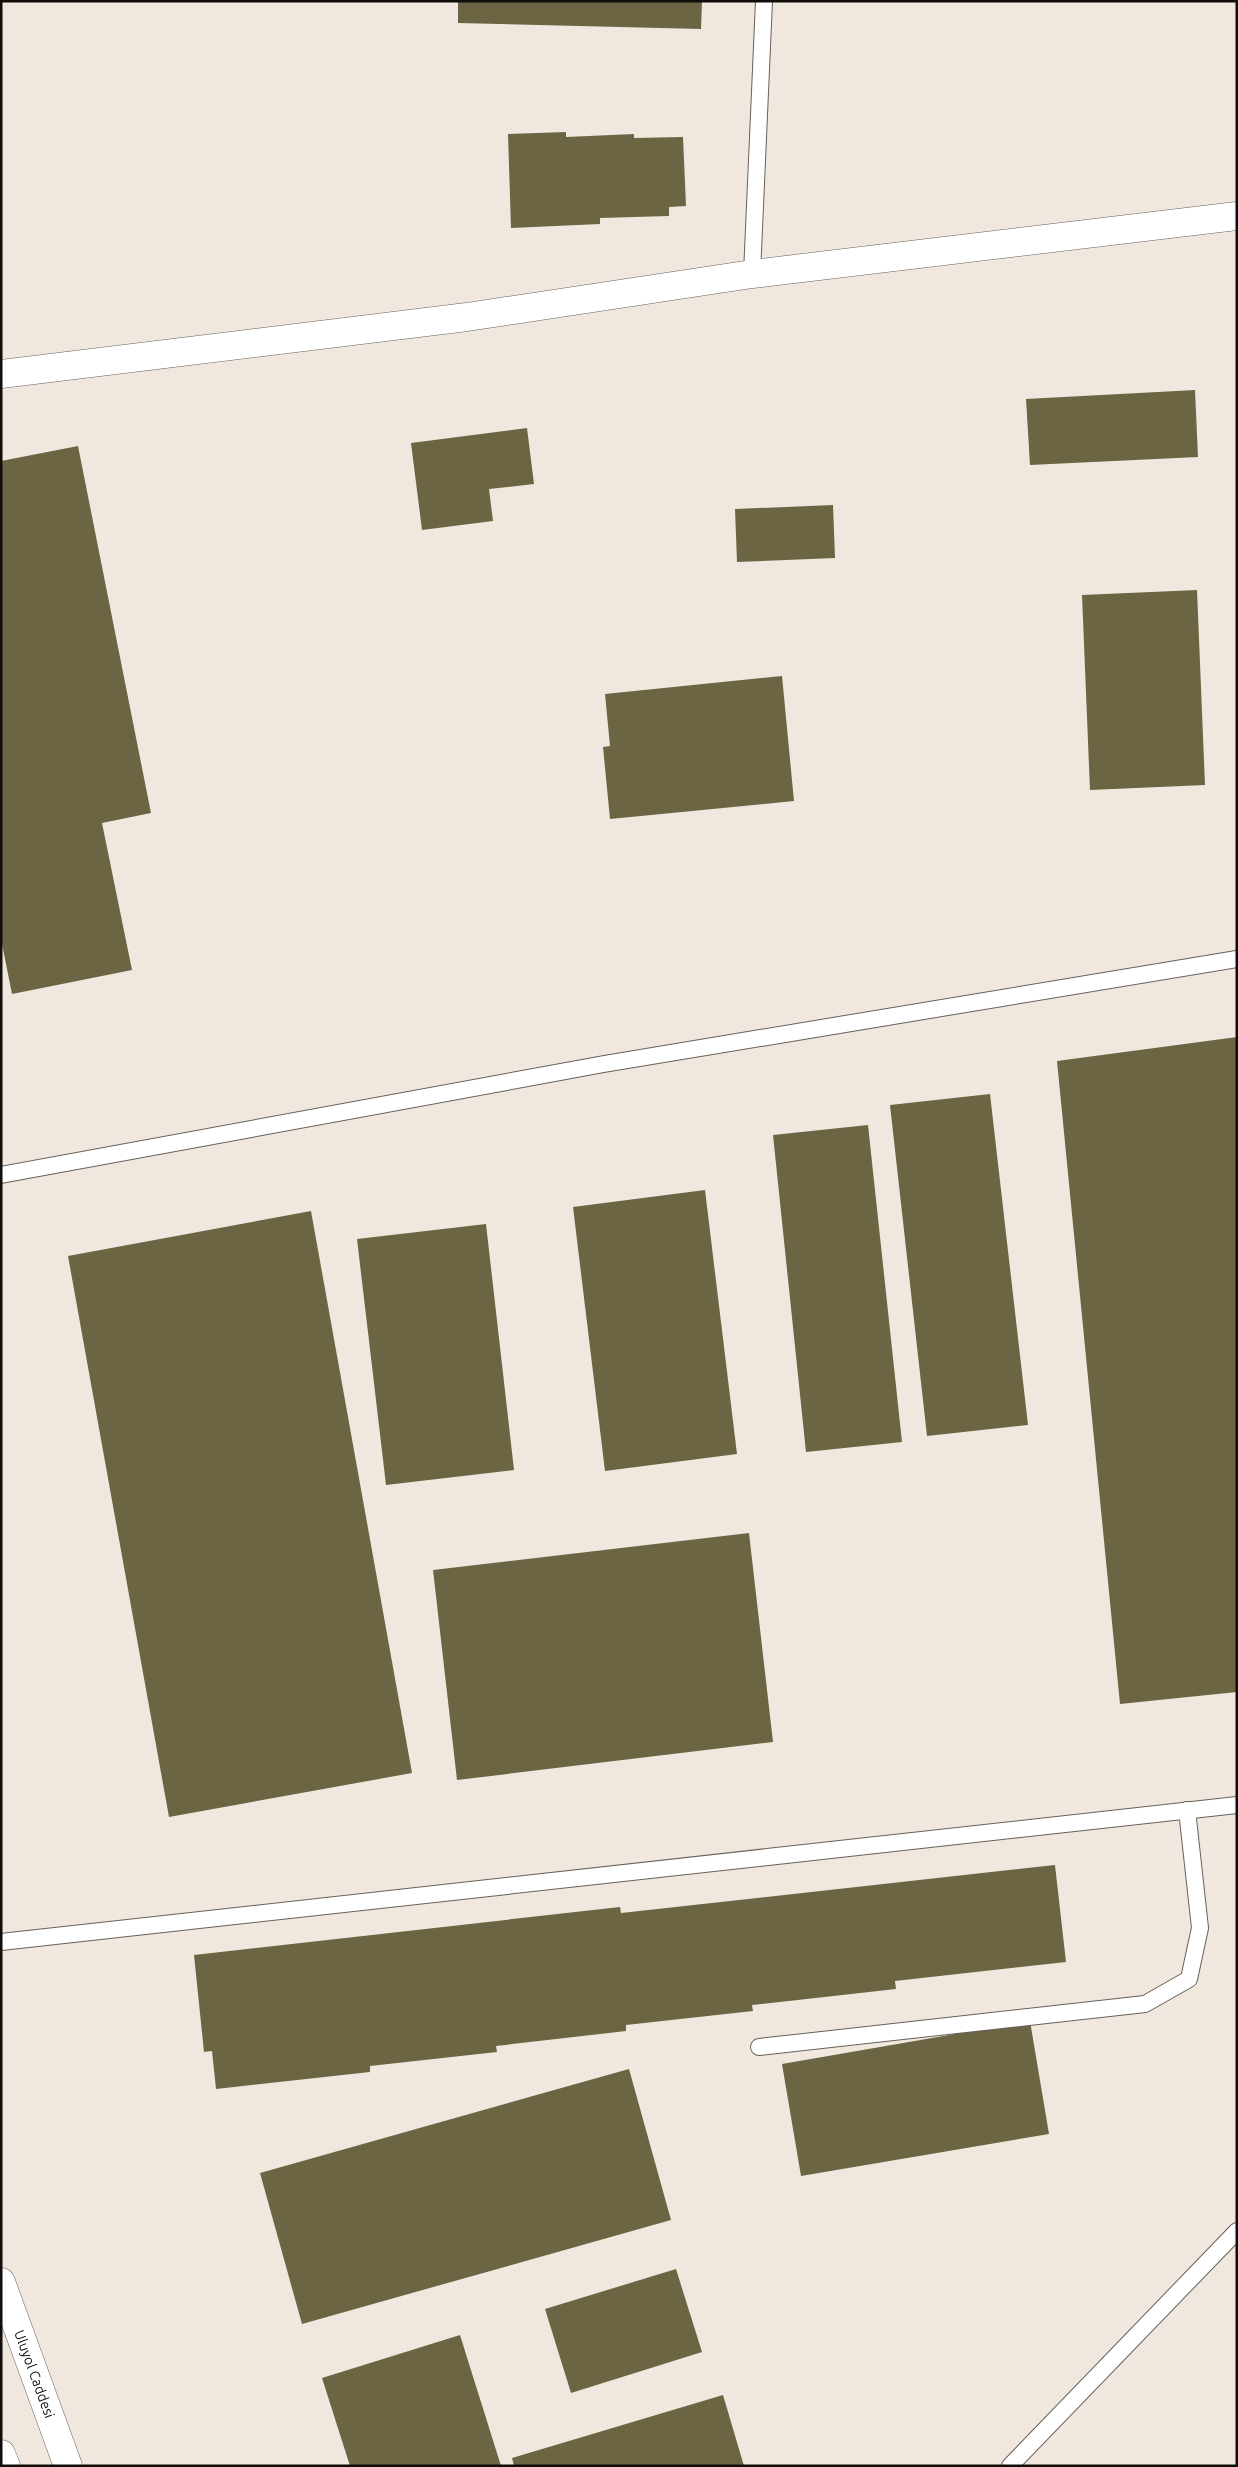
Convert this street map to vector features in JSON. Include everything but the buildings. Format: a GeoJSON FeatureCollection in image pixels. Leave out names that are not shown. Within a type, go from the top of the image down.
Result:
{"type":"FeatureCollection","features":[{"type":"Feature","properties":{"kind":"street"},"geometry":{"type":"LineString","coordinates":[[1,374],[467,317],[752,274],[1237,216]]}},
{"type":"Feature","properties":{"kind":"street","name":"Uluyol Caddesi"},"geometry":{"type":"LineString","coordinates":[[1,2282],[68,2466]]}},
{"type":"Feature","properties":{"kind":"street"},"geometry":{"type":"LineString","coordinates":[[1,2454],[6,2466]]}},
{"type":"Feature","properties":{"kind":"lane"},"geometry":{"type":"LineString","coordinates":[[752,274],[764,1]]}},
{"type":"Feature","properties":{"kind":"lane"},"geometry":{"type":"LineString","coordinates":[[1,1176],[604,1064],[1237,959]]}},
{"type":"Feature","properties":{"kind":"lane"},"geometry":{"type":"LineString","coordinates":[[1,1942],[1237,1805]]}},
{"type":"Feature","properties":{"kind":"lane"},"geometry":{"type":"LineString","coordinates":[[758,2047],[1145,2004],[1189,1979],[1200,1928],[1187,1810]]}},
{"type":"Feature","properties":{"kind":"lane"},"geometry":{"type":"LineString","coordinates":[[1010,2466],[1237,2230]]}}]}
